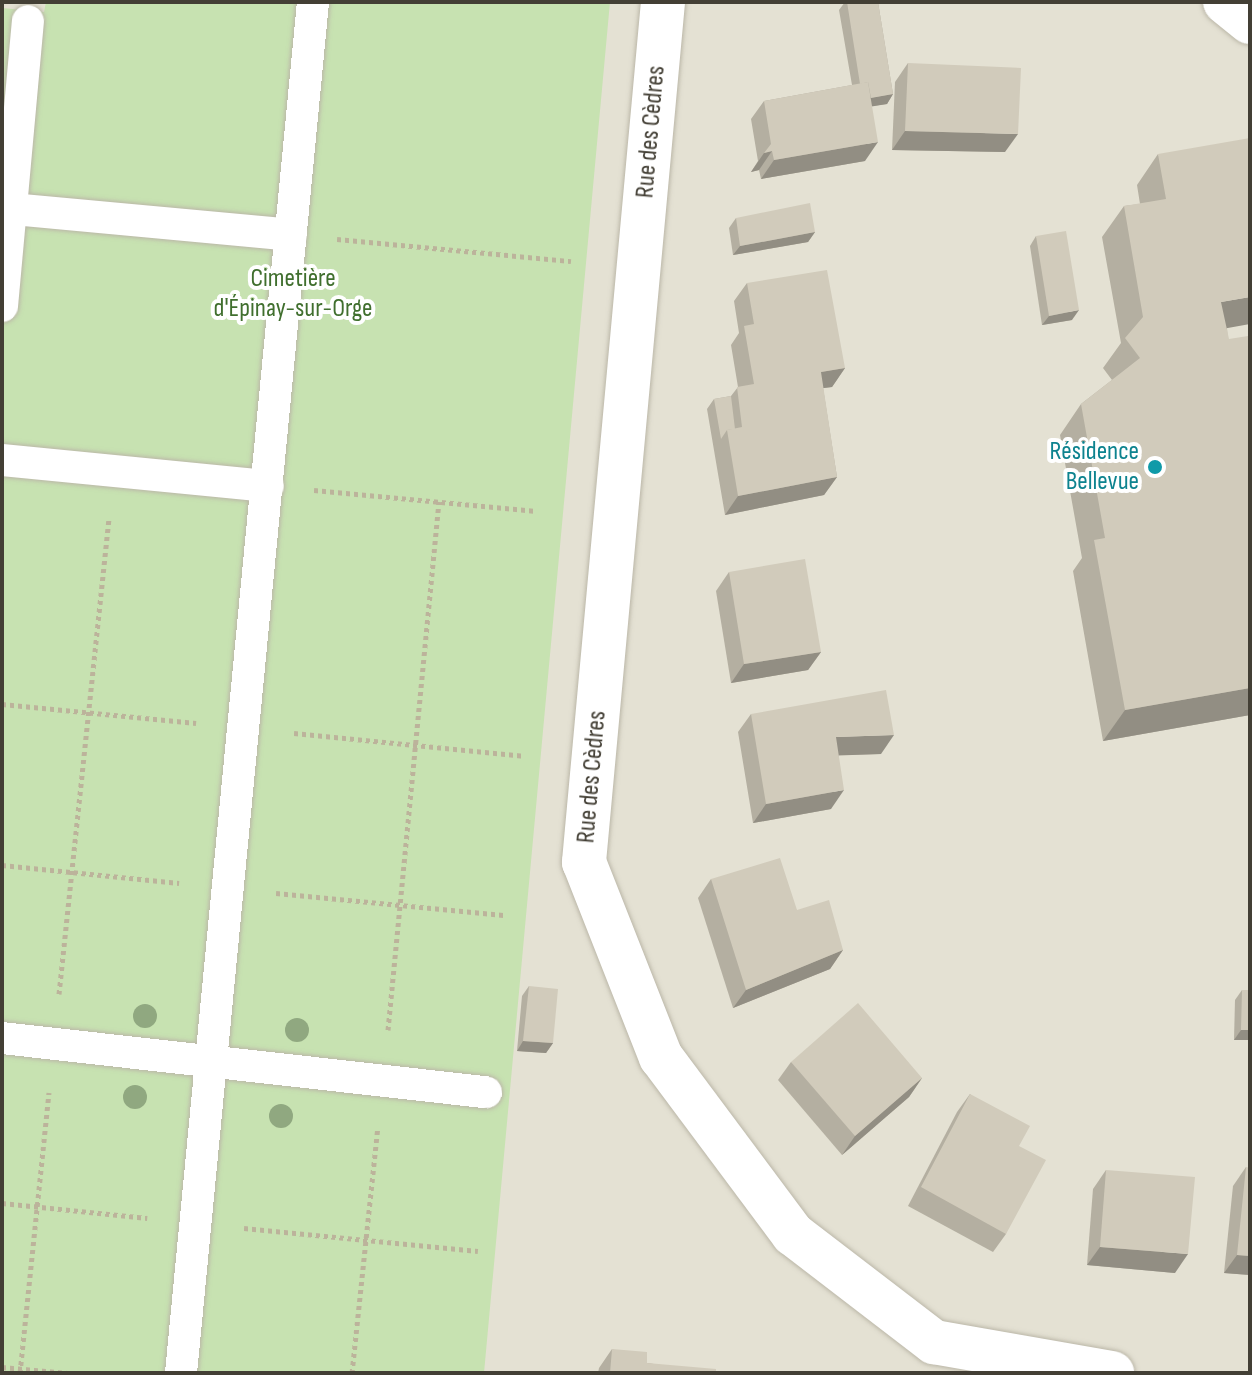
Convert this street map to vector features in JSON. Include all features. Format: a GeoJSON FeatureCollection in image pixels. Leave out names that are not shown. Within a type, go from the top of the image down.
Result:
{"type":"FeatureCollection","features":[{"type":"Feature","properties":{"kind":"street","name":"Rue des Cèdres"},"geometry":{"type":"LineString","coordinates":[[663,2],[584,862],[661,1057],[793,1234],[934,1342],[1112,1373]]}},
{"type":"Feature","properties":{"kind":"street"},"geometry":{"type":"LineString","coordinates":[[1225,2],[1250,22]]}},
{"type":"Feature","properties":{"kind":"lane"},"geometry":{"type":"LineString","coordinates":[[181,1373],[214,1062],[313,2]]}},
{"type":"Feature","properties":{"kind":"lane"},"geometry":{"type":"LineString","coordinates":[[2,306],[6,208],[28,21]]}},
{"type":"Feature","properties":{"kind":"lane"},"geometry":{"type":"LineString","coordinates":[[6,208],[291,235]]}},
{"type":"Feature","properties":{"kind":"lane"},"geometry":{"type":"LineString","coordinates":[[2,460],[268,486]]}},
{"type":"Feature","properties":{"kind":"lane"},"geometry":{"type":"LineString","coordinates":[[2,1038],[486,1092]]}},
{"type":"Feature","properties":{"kind":"path"},"geometry":{"type":"LineString","coordinates":[[291,235],[571,261]]}},
{"type":"Feature","properties":{"kind":"path"},"geometry":{"type":"LineString","coordinates":[[20,1371],[114,471]]}},
{"type":"Feature","properties":{"kind":"path"},"geometry":{"type":"LineString","coordinates":[[268,486],[536,511]]}},
{"type":"Feature","properties":{"kind":"path"},"geometry":{"type":"LineString","coordinates":[[352,1373],[439,501]]}},
{"type":"Feature","properties":{"kind":"path"},"geometry":{"type":"LineString","coordinates":[[2,1367],[68,1373]]}},
{"type":"Feature","properties":{"kind":"shaded area"},"geometry":{"type":"Polygon","coordinates":[[[2,2],[1250,2],[1250,1373],[2,1373],[2,2]]]}},
{"type":"Feature","properties":{"kind":"green space","name":"Cimetière d'Épinay-sur-Orge"},"geometry":{"type":"Polygon","coordinates":[[[46,2],[610,2],[484,1373],[2,1373],[2,8],[44,12],[46,2]]]}},
{"type":"Feature","properties":{"kind":"building"},"geometry":{"type":"Polygon","coordinates":[[[847,2],[878,2],[893,94],[871,98],[868,82],[860,84],[847,2]]]}},
{"type":"Feature","properties":{"kind":"building"},"geometry":{"type":"Polygon","coordinates":[[[908,63],[1021,68],[1018,134],[905,131],[908,63]]]}},
{"type":"Feature","properties":{"kind":"building"},"geometry":{"type":"Polygon","coordinates":[[[868,82],[878,142],[774,160],[772,151],[764,153],[771,144],[764,101],[868,82]]]}},
{"type":"Feature","properties":{"kind":"building","name":"Résidence Bellevue"},"geometry":{"type":"Polygon","coordinates":[[[1250,138],[1250,297],[1221,302],[1229,339],[1248,336],[1250,347],[1250,688],[1125,710],[1094,540],[1105,538],[1081,404],[1140,358],[1125,338],[1143,317],[1124,206],[1166,199],[1158,154],[1250,138]]]}},
{"type":"Feature","properties":{"kind":"building"},"geometry":{"type":"Polygon","coordinates":[[[810,203],[815,232],[740,246],[736,218],[810,203]]]}},
{"type":"Feature","properties":{"kind":"building"},"geometry":{"type":"Polygon","coordinates":[[[1066,231],[1079,310],[1049,316],[1036,236],[1066,231]]]}},
{"type":"Feature","properties":{"kind":"building"},"geometry":{"type":"Polygon","coordinates":[[[827,270],[845,368],[821,372],[837,477],[738,496],[727,430],[742,427],[737,387],[754,384],[744,326],[754,324],[747,283],[827,270]]]}},
{"type":"Feature","properties":{"kind":"building"},"geometry":{"type":"Polygon","coordinates":[[[731,396],[735,429],[727,430],[721,439],[714,399],[731,396]]]}},
{"type":"Feature","properties":{"kind":"building"},"geometry":{"type":"Polygon","coordinates":[[[805,559],[821,652],[744,664],[729,572],[805,559]]]}},
{"type":"Feature","properties":{"kind":"building"},"geometry":{"type":"Polygon","coordinates":[[[886,690],[894,735],[836,737],[844,790],[766,804],[751,714],[886,690]]]}},
{"type":"Feature","properties":{"kind":"building"},"geometry":{"type":"Polygon","coordinates":[[[780,858],[797,910],[829,900],[843,950],[746,990],[711,879],[780,858]]]}},
{"type":"Feature","properties":{"kind":"building"},"geometry":{"type":"Polygon","coordinates":[[[529,986],[558,989],[553,1043],[523,1041],[529,986]]]}},
{"type":"Feature","properties":{"kind":"building"},"geometry":{"type":"Polygon","coordinates":[[[1242,990],[1250,990],[1250,1030],[1241,1030],[1242,990]]]}},
{"type":"Feature","properties":{"kind":"building"},"geometry":{"type":"Polygon","coordinates":[[[858,1003],[922,1078],[855,1136],[791,1062],[858,1003]]]}},
{"type":"Feature","properties":{"kind":"building"},"geometry":{"type":"Polygon","coordinates":[[[970,1094],[1030,1126],[1019,1146],[1046,1160],[1006,1234],[921,1187],[970,1094]]]}},
{"type":"Feature","properties":{"kind":"building"},"geometry":{"type":"Polygon","coordinates":[[[1246,1167],[1250,1168],[1250,1256],[1237,1255],[1246,1167]]]}},
{"type":"Feature","properties":{"kind":"building"},"geometry":{"type":"Polygon","coordinates":[[[1106,1170],[1195,1177],[1188,1254],[1100,1247],[1106,1170]]]}},
{"type":"Feature","properties":{"kind":"building"},"geometry":{"type":"Polygon","coordinates":[[[612,1349],[647,1352],[647,1363],[716,1369],[716,1373],[610,1373],[612,1349]]]}},
{"type":"Feature","properties":{"kind":"place","name":"Résidence Bellevue"},"geometry":{"type":"Point","coordinates":[1155,467]}}]}
